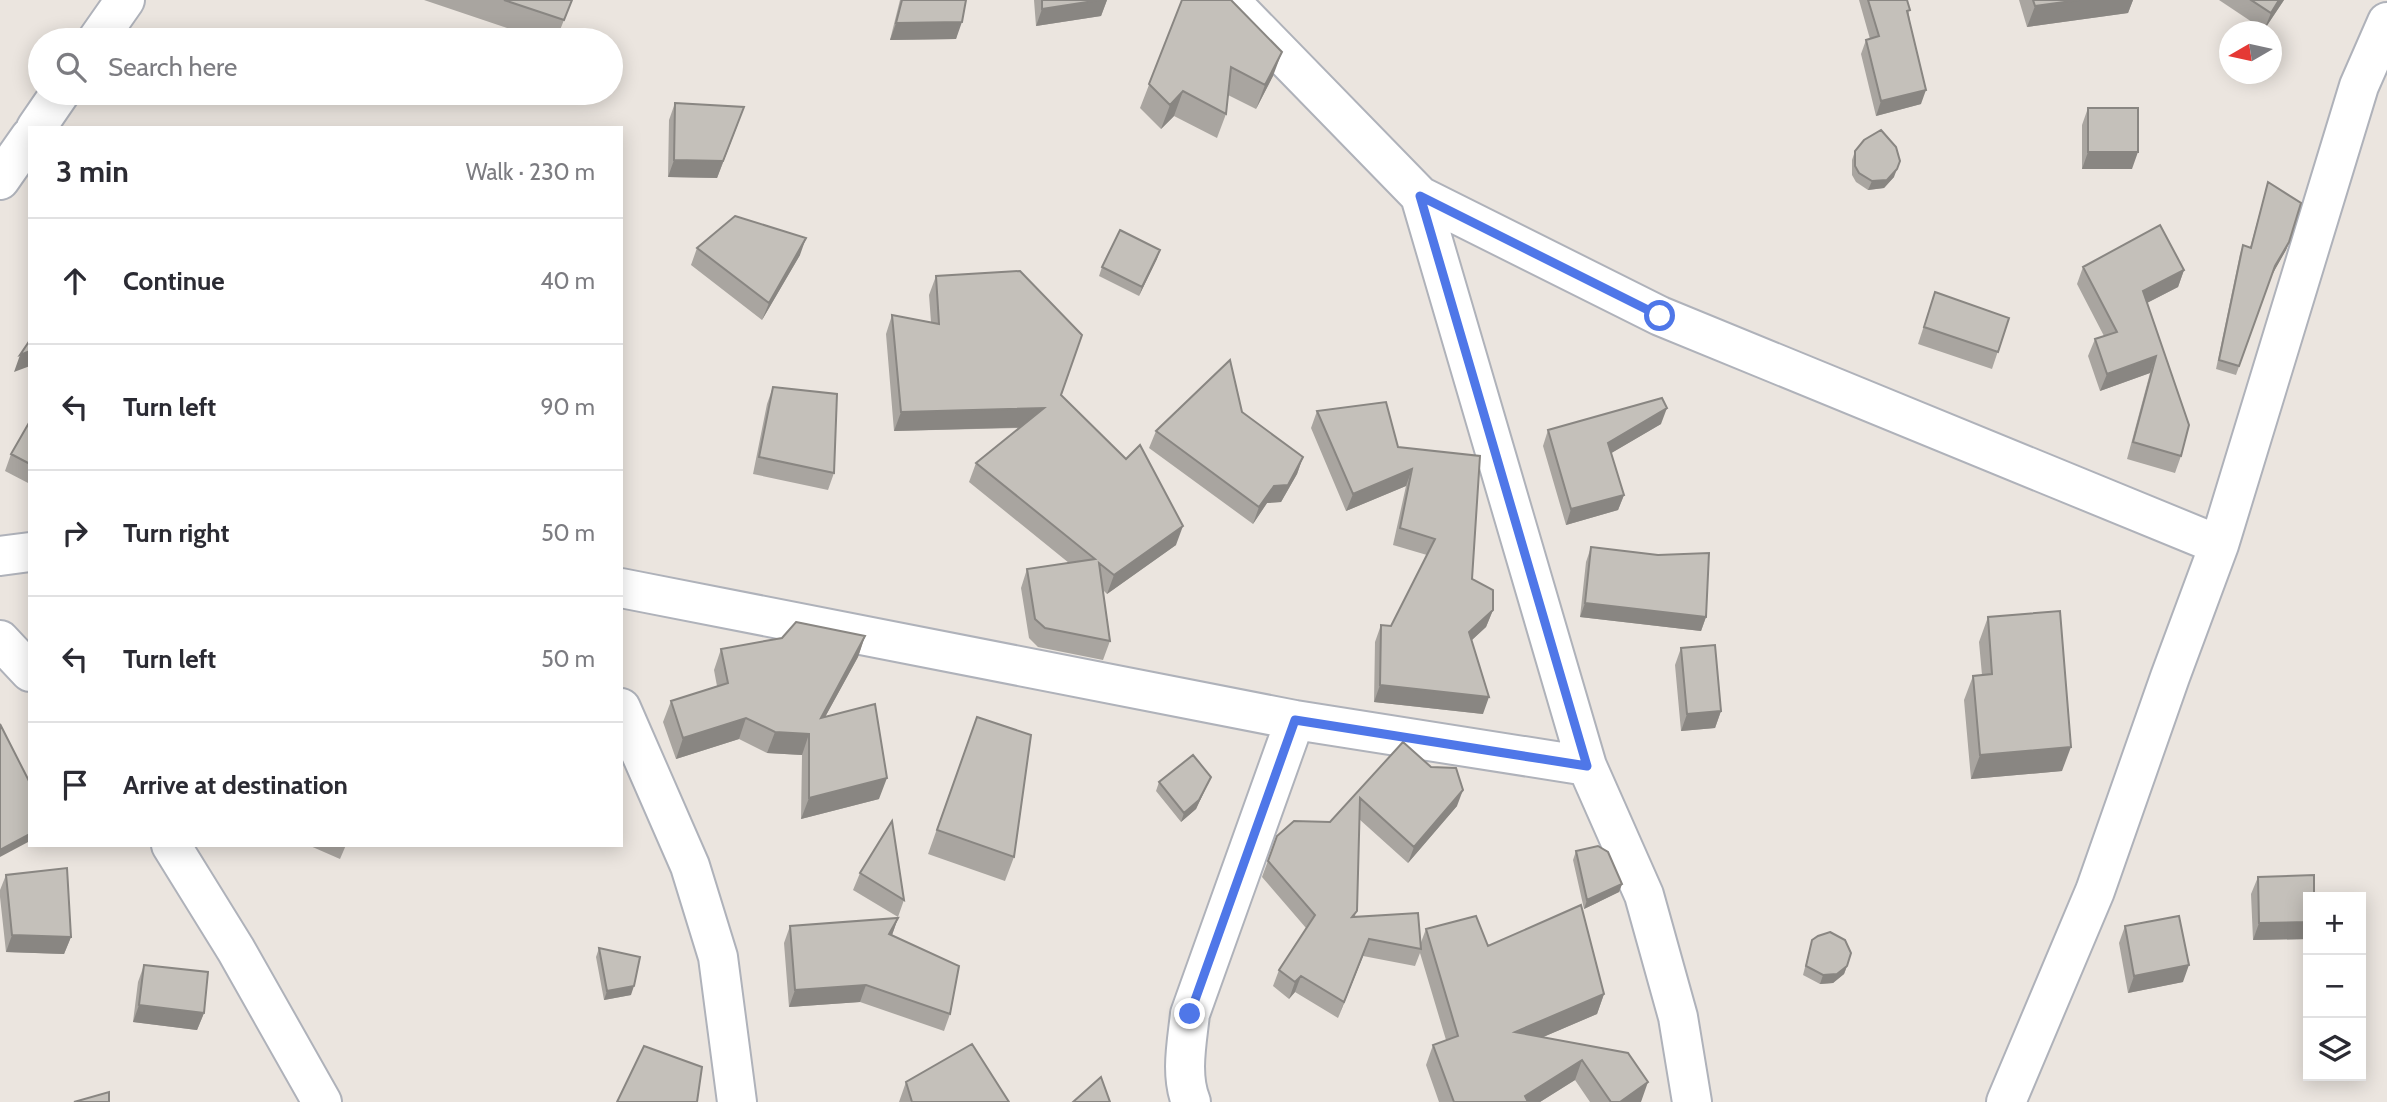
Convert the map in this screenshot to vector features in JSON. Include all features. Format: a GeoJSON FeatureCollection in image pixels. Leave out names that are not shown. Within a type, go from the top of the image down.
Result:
{"type":"FeatureCollection","features":[{"type":"Feature","properties":{"kind":"street"},"geometry":{"type":"LineString","coordinates":[[105,28],[125,0]]}},
{"type":"Feature","properties":{"kind":"street"},"geometry":{"type":"LineString","coordinates":[[1229,0],[1420,196],[1660,316],[2219,545]]}},
{"type":"Feature","properties":{"kind":"street"},"geometry":{"type":"LineString","coordinates":[[2006,1102],[2095,891],[2219,545],[2359,86],[2387,22]]}},
{"type":"Feature","properties":{"kind":"street"},"geometry":{"type":"LineString","coordinates":[[37,126],[52,105]]}},
{"type":"Feature","properties":{"kind":"street"},"geometry":{"type":"LineString","coordinates":[[0,180],[28,140]]}},
{"type":"Feature","properties":{"kind":"street"},"geometry":{"type":"LineString","coordinates":[[1420,196],[1587,766],[1644,895],[1678,1017],[1692,1102]]}},
{"type":"Feature","properties":{"kind":"street"},"geometry":{"type":"LineString","coordinates":[[0,556],[28,552]]}},
{"type":"Feature","properties":{"kind":"street"},"geometry":{"type":"LineString","coordinates":[[623,588],[1295,720],[1587,766]]}},
{"type":"Feature","properties":{"kind":"street"},"geometry":{"type":"LineString","coordinates":[[0,640],[28,670]]}},
{"type":"Feature","properties":{"kind":"street"},"geometry":{"type":"LineString","coordinates":[[623,713],[690,866],[718,957],[737,1102]]}},
{"type":"Feature","properties":{"kind":"street"},"geometry":{"type":"LineString","coordinates":[[1191,1102],[1185,1058],[1190,1014],[1295,720]]}},
{"type":"Feature","properties":{"kind":"street"},"geometry":{"type":"LineString","coordinates":[[172,847],[236,950],[322,1102]]}},
{"type":"Feature","properties":{"kind":"building"},"geometry":{"type":"Polygon","coordinates":[[[504,0],[572,0],[564,20],[504,0]]]}},
{"type":"Feature","properties":{"kind":"building"},"geometry":{"type":"Polygon","coordinates":[[[902,0],[966,0],[962,22],[896,23],[902,0]]]}},
{"type":"Feature","properties":{"kind":"building"},"geometry":{"type":"Polygon","coordinates":[[[1042,0],[1100,0],[1042,9],[1042,0]]]}},
{"type":"Feature","properties":{"kind":"building"},"geometry":{"type":"Polygon","coordinates":[[[1182,0],[1231,0],[1282,52],[1265,85],[1231,67],[1226,114],[1183,91],[1170,105],[1149,84],[1182,0]]]}},
{"type":"Feature","properties":{"kind":"building"},"geometry":{"type":"Polygon","coordinates":[[[1868,0],[1907,0],[1910,10],[1907,11],[1926,90],[1881,101],[1866,40],[1879,36],[1868,0]]]}},
{"type":"Feature","properties":{"kind":"building"},"geometry":{"type":"Polygon","coordinates":[[[2033,0],[2079,0],[2035,6],[2033,0]]]}},
{"type":"Feature","properties":{"kind":"building"},"geometry":{"type":"Polygon","coordinates":[[[2251,0],[2279,0],[2271,13],[2251,0]]]}},
{"type":"Feature","properties":{"kind":"building"},"geometry":{"type":"Polygon","coordinates":[[[675,103],[744,107],[723,161],[674,160],[675,103]]]}},
{"type":"Feature","properties":{"kind":"building"},"geometry":{"type":"Polygon","coordinates":[[[2088,108],[2138,108],[2138,152],[2088,152],[2088,108]]]}},
{"type":"Feature","properties":{"kind":"building"},"geometry":{"type":"Polygon","coordinates":[[[1881,130],[1896,147],[1900,161],[1887,180],[1872,181],[1859,173],[1855,166],[1855,151],[1864,140],[1881,130]]]}},
{"type":"Feature","properties":{"kind":"building"},"geometry":{"type":"Polygon","coordinates":[[[2268,182],[2301,203],[2289,242],[2275,266],[2239,366],[2219,360],[2243,245],[2251,248],[2268,182]]]}},
{"type":"Feature","properties":{"kind":"building"},"geometry":{"type":"Polygon","coordinates":[[[735,216],[806,238],[769,303],[697,248],[735,216]]]}},
{"type":"Feature","properties":{"kind":"building"},"geometry":{"type":"Polygon","coordinates":[[[2160,225],[2184,270],[2143,291],[2189,425],[2181,456],[2133,442],[2156,356],[2107,374],[2095,339],[2117,332],[2083,267],[2160,225]]]}},
{"type":"Feature","properties":{"kind":"building"},"geometry":{"type":"Polygon","coordinates":[[[1120,230],[1160,250],[1142,287],[1102,267],[1120,230]]]}},
{"type":"Feature","properties":{"kind":"building"},"geometry":{"type":"Polygon","coordinates":[[[1020,271],[1082,335],[1061,395],[1126,459],[1140,445],[1183,526],[1114,575],[1099,563],[1110,641],[1045,628],[1035,619],[1027,569],[1095,559],[976,463],[1044,408],[901,412],[892,315],[939,324],[936,276],[1020,271]]]}},
{"type":"Feature","properties":{"kind":"building"},"geometry":{"type":"Polygon","coordinates":[[[1935,292],[2009,318],[1998,352],[1924,327],[1935,292]]]}},
{"type":"Feature","properties":{"kind":"building"},"geometry":{"type":"Polygon","coordinates":[[[28,343],[28,352],[20,355],[28,343]]]}},
{"type":"Feature","properties":{"kind":"building"},"geometry":{"type":"Polygon","coordinates":[[[1230,360],[1242,412],[1303,457],[1288,485],[1274,486],[1259,507],[1156,431],[1230,360]]]}},
{"type":"Feature","properties":{"kind":"building"},"geometry":{"type":"Polygon","coordinates":[[[773,387],[837,394],[834,473],[759,457],[773,387]]]}},
{"type":"Feature","properties":{"kind":"building"},"geometry":{"type":"Polygon","coordinates":[[[1662,398],[1667,408],[1608,443],[1624,495],[1571,509],[1548,430],[1662,398]]]}},
{"type":"Feature","properties":{"kind":"building"},"geometry":{"type":"Polygon","coordinates":[[[1386,402],[1398,447],[1480,456],[1472,579],[1493,590],[1493,610],[1469,632],[1489,697],[1380,685],[1381,625],[1391,626],[1435,539],[1400,528],[1412,469],[1353,494],[1317,411],[1386,402]]]}},
{"type":"Feature","properties":{"kind":"building"},"geometry":{"type":"Polygon","coordinates":[[[28,424],[28,463],[11,454],[28,424]]]}},
{"type":"Feature","properties":{"kind":"building"},"geometry":{"type":"Polygon","coordinates":[[[1591,547],[1658,555],[1709,553],[1706,617],[1585,603],[1591,547]]]}},
{"type":"Feature","properties":{"kind":"building"},"geometry":{"type":"Polygon","coordinates":[[[2060,611],[2071,747],[1980,755],[1973,676],[1992,674],[1988,617],[2060,611]]]}},
{"type":"Feature","properties":{"kind":"building"},"geometry":{"type":"Polygon","coordinates":[[[796,622],[865,636],[821,718],[875,704],[887,778],[809,798],[809,734],[775,732],[746,718],[683,738],[671,701],[728,683],[721,649],[782,638],[796,622]]]}},
{"type":"Feature","properties":{"kind":"building"},"geometry":{"type":"Polygon","coordinates":[[[1715,645],[1721,711],[1687,714],[1681,648],[1715,645]]]}},
{"type":"Feature","properties":{"kind":"building"},"geometry":{"type":"Polygon","coordinates":[[[977,717],[1031,735],[1014,857],[937,830],[977,717]]]}},
{"type":"Feature","properties":{"kind":"building"},"geometry":{"type":"Polygon","coordinates":[[[0,724],[28,779],[28,835],[0,850],[0,724]]]}},
{"type":"Feature","properties":{"kind":"building"},"geometry":{"type":"Polygon","coordinates":[[[1403,742],[1431,767],[1456,768],[1463,790],[1414,847],[1360,798],[1357,911],[1352,917],[1418,913],[1421,949],[1369,939],[1344,1002],[1301,976],[1295,982],[1279,970],[1315,915],[1268,861],[1277,836],[1294,821],[1330,822],[1403,742]]]}},
{"type":"Feature","properties":{"kind":"building"},"geometry":{"type":"Polygon","coordinates":[[[1193,755],[1211,777],[1199,800],[1184,813],[1159,782],[1193,755]]]}},
{"type":"Feature","properties":{"kind":"building"},"geometry":{"type":"Polygon","coordinates":[[[892,821],[904,900],[860,873],[892,821]]]}},
{"type":"Feature","properties":{"kind":"building"},"geometry":{"type":"Polygon","coordinates":[[[1598,846],[1608,852],[1622,884],[1587,900],[1576,851],[1598,846]]]}},
{"type":"Feature","properties":{"kind":"building"},"geometry":{"type":"Polygon","coordinates":[[[67,868],[71,937],[12,935],[6,875],[67,868]]]}},
{"type":"Feature","properties":{"kind":"building"},"geometry":{"type":"Polygon","coordinates":[[[2314,875],[2314,892],[2303,892],[2303,922],[2259,923],[2258,877],[2314,875]]]}},
{"type":"Feature","properties":{"kind":"building"},"geometry":{"type":"Polygon","coordinates":[[[1581,905],[1604,994],[1515,1032],[1628,1053],[1648,1082],[1620,1102],[1611,1102],[1582,1060],[1525,1096],[1528,1102],[1454,1102],[1433,1045],[1458,1036],[1426,929],[1476,916],[1488,946],[1581,905]]]}},
{"type":"Feature","properties":{"kind":"building"},"geometry":{"type":"Polygon","coordinates":[[[2179,916],[2189,965],[2134,976],[2125,926],[2179,916]]]}},
{"type":"Feature","properties":{"kind":"building"},"geometry":{"type":"Polygon","coordinates":[[[898,918],[889,934],[959,966],[950,1014],[866,985],[795,990],[790,926],[898,918]]]}},
{"type":"Feature","properties":{"kind":"building"},"geometry":{"type":"Polygon","coordinates":[[[1830,932],[1845,940],[1851,953],[1847,966],[1837,974],[1823,975],[1806,966],[1812,940],[1830,932]]]}},
{"type":"Feature","properties":{"kind":"building"},"geometry":{"type":"Polygon","coordinates":[[[599,948],[640,957],[634,986],[607,991],[599,948]]]}},
{"type":"Feature","properties":{"kind":"building"},"geometry":{"type":"Polygon","coordinates":[[[144,965],[208,972],[204,1013],[139,1005],[144,965]]]}},
{"type":"Feature","properties":{"kind":"building"},"geometry":{"type":"Polygon","coordinates":[[[972,1044],[1009,1102],[912,1102],[906,1082],[972,1044]]]}},
{"type":"Feature","properties":{"kind":"building"},"geometry":{"type":"Polygon","coordinates":[[[644,1046],[702,1067],[697,1102],[617,1102],[644,1046]]]}},
{"type":"Feature","properties":{"kind":"building"},"geometry":{"type":"Polygon","coordinates":[[[1101,1077],[1110,1102],[1073,1102],[1101,1077]]]}},
{"type":"Feature","properties":{"kind":"building"},"geometry":{"type":"Polygon","coordinates":[[[109,1092],[109,1102],[74,1102],[109,1092]]]}},
{"type":"Feature","properties":{"kind":"route"},"geometry":{"type":"LineString","coordinates":[[1190,1014],[1295,720],[1587,766],[1420,196],[1660,316]]}}]}
